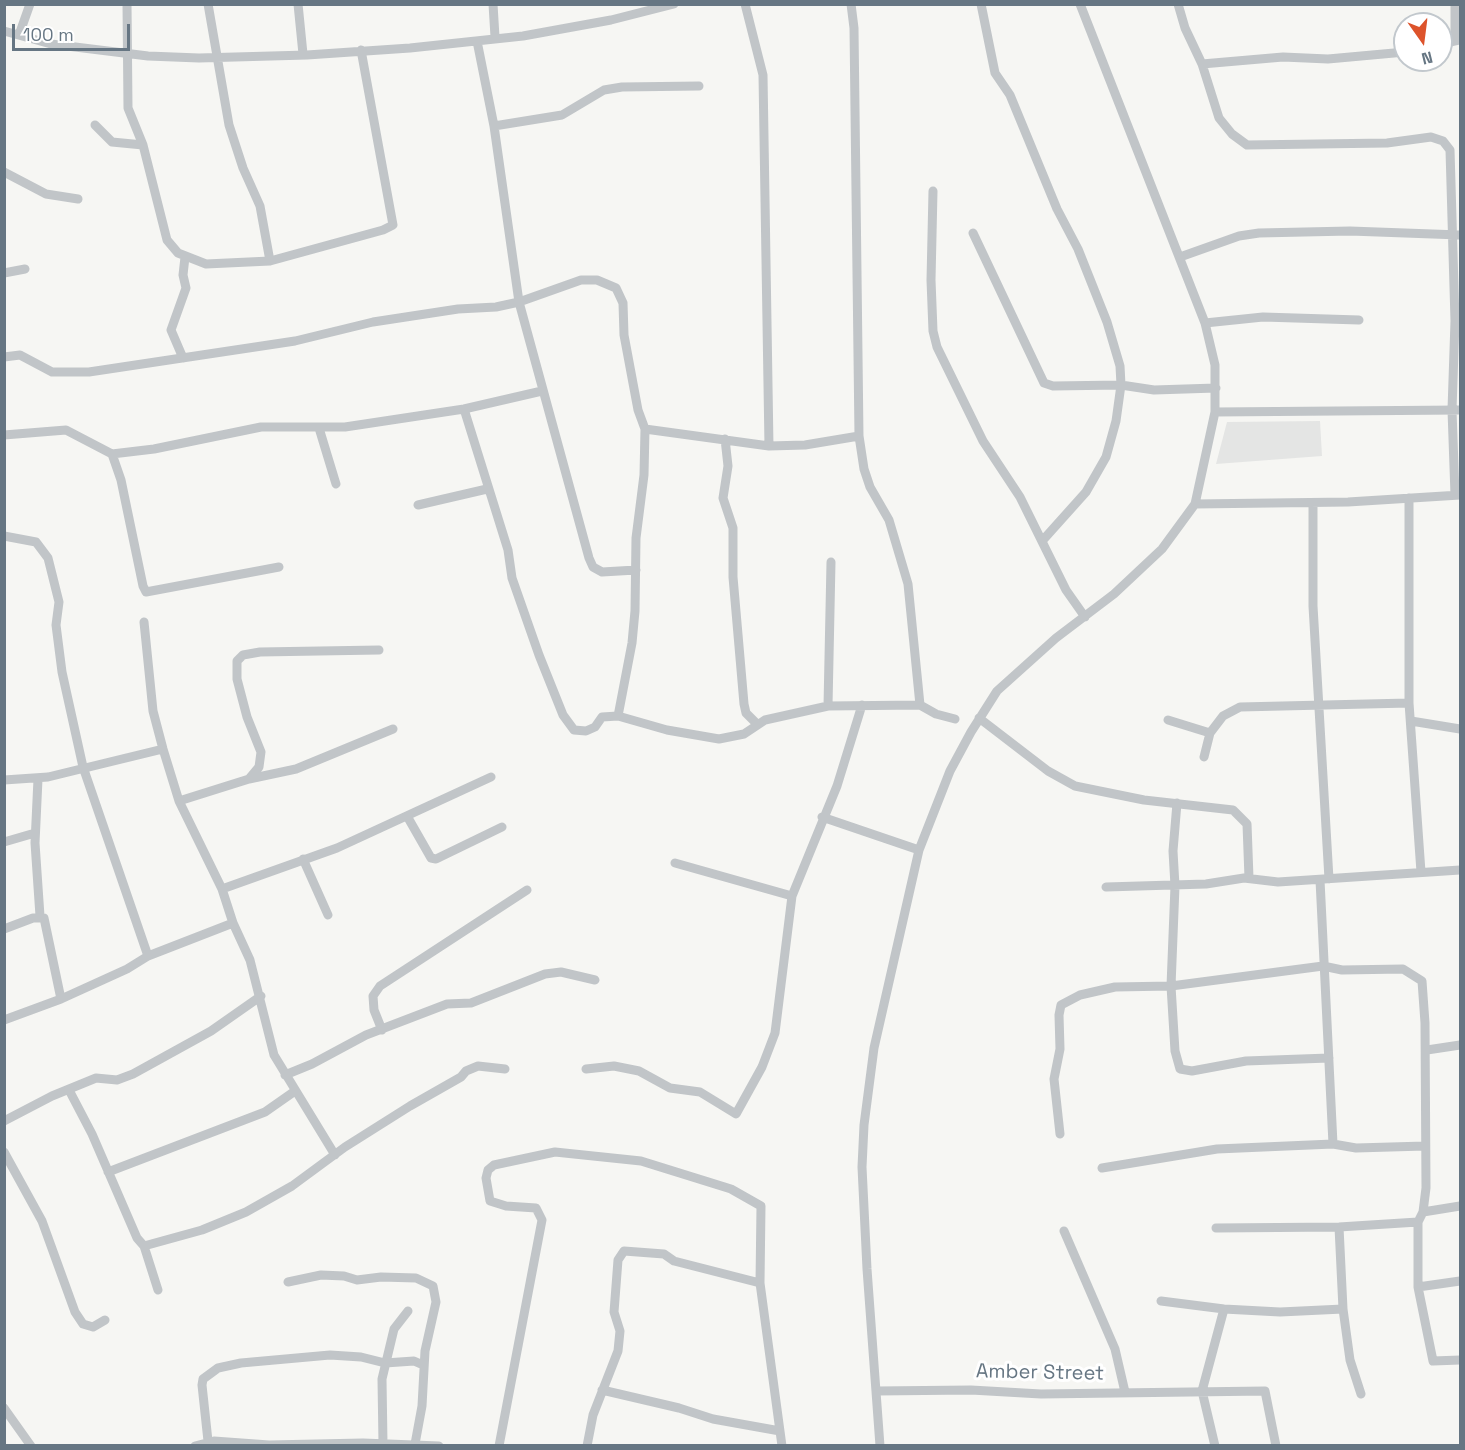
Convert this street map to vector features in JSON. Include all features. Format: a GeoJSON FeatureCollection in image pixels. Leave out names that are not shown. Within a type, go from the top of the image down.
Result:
{"type":"FeatureCollection","features":[{"type":"Feature","properties":{"kind":"street"},"geometry":{"type":"LineString","coordinates":[[19,35],[30,4]]}},
{"type":"Feature","properties":{"kind":"street"},"geometry":{"type":"LineString","coordinates":[[127,4],[128,108],[143,145],[167,240],[171,247],[185,257],[206,264],[270,261],[383,230],[393,225],[361,50]]}},
{"type":"Feature","properties":{"kind":"street"},"geometry":{"type":"LineString","coordinates":[[208,4],[229,125],[243,168],[260,206],[270,261]]}},
{"type":"Feature","properties":{"kind":"street"},"geometry":{"type":"LineString","coordinates":[[297,4],[303,54]]}},
{"type":"Feature","properties":{"kind":"street"},"geometry":{"type":"LineString","coordinates":[[494,4],[495,37]]}},
{"type":"Feature","properties":{"kind":"street"},"geometry":{"type":"LineString","coordinates":[[4,31],[67,47],[129,54],[218,58],[361,50],[548,33],[674,4]]}},
{"type":"Feature","properties":{"kind":"street"},"geometry":{"type":"LineString","coordinates":[[745,4],[763,75],[770,446]]}},
{"type":"Feature","properties":{"kind":"street"},"geometry":{"type":"LineString","coordinates":[[850,4],[854,28],[859,436],[864,469],[870,487],[889,520],[908,584],[920,705]]}},
{"type":"Feature","properties":{"kind":"street"},"geometry":{"type":"LineString","coordinates":[[981,4],[995,73],[1010,95],[1057,209],[1083,260],[1107,322],[1120,366],[1121,385],[1116,421],[1098,474],[1086,492],[1043,540]]}},
{"type":"Feature","properties":{"kind":"street"},"geometry":{"type":"LineString","coordinates":[[880,1446],[862,1167],[867,1083],[919,850],[950,771],[979,718],[1004,684],[1162,549],[1195,504],[1215,412],[1215,365],[1205,323],[1080,4]]}},
{"type":"Feature","properties":{"kind":"street"},"geometry":{"type":"LineString","coordinates":[[1178,4],[1185,28],[1202,64],[1219,117],[1232,134],[1247,145],[1387,143],[1431,137],[1443,141],[1450,150],[1457,235],[1458,495],[1313,503],[1195,504]]}},
{"type":"Feature","properties":{"kind":"street"},"geometry":{"type":"LineString","coordinates":[[1455,4],[1458,40]]}},
{"type":"Feature","properties":{"kind":"street"},"geometry":{"type":"LineString","coordinates":[[477,41],[494,126],[519,302],[593,567],[602,572],[636,570]]}},
{"type":"Feature","properties":{"kind":"street"},"geometry":{"type":"LineString","coordinates":[[1202,64],[1283,57],[1328,59],[1393,53]]}},
{"type":"Feature","properties":{"kind":"street"},"geometry":{"type":"LineString","coordinates":[[494,126],[562,115],[604,90],[622,87],[699,86]]}},
{"type":"Feature","properties":{"kind":"street"},"geometry":{"type":"LineString","coordinates":[[95,125],[112,142],[143,145]]}},
{"type":"Feature","properties":{"kind":"street"},"geometry":{"type":"LineString","coordinates":[[4,172],[46,194],[78,199]]}},
{"type":"Feature","properties":{"kind":"street"},"geometry":{"type":"LineString","coordinates":[[933,191],[931,280],[933,331],[937,347],[983,441],[1020,497],[1066,590],[1085,617]]}},
{"type":"Feature","properties":{"kind":"street"},"geometry":{"type":"LineString","coordinates":[[1180,257],[1239,236],[1259,233],[1350,231],[1457,235]]}},
{"type":"Feature","properties":{"kind":"street"},"geometry":{"type":"LineString","coordinates":[[974,233],[1041,380],[1053,386],[1121,385],[1154,390],[1216,388]]}},
{"type":"Feature","properties":{"kind":"street"},"geometry":{"type":"LineString","coordinates":[[183,358],[171,330],[186,288],[183,275],[185,257]]}},
{"type":"Feature","properties":{"kind":"street"},"geometry":{"type":"LineString","coordinates":[[4,273],[25,270]]}},
{"type":"Feature","properties":{"kind":"street"},"geometry":{"type":"LineString","coordinates":[[4,357],[20,355],[52,372],[81,373],[295,341],[373,322],[519,302],[581,280],[597,280],[616,288],[622,303],[624,335],[638,410],[645,429],[646,454],[637,528],[632,643],[618,716]]}},
{"type":"Feature","properties":{"kind":"street"},"geometry":{"type":"LineString","coordinates":[[1205,323],[1263,317],[1359,320]]}},
{"type":"Feature","properties":{"kind":"street"},"geometry":{"type":"LineString","coordinates":[[4,435],[66,430],[112,454],[154,449],[261,427],[277,425],[319,428],[464,409],[542,391]]}},
{"type":"Feature","properties":{"kind":"street"},"geometry":{"type":"LineString","coordinates":[[464,409],[487,489],[508,550],[512,578],[563,715],[574,730],[586,731],[595,727],[602,717],[618,716],[703,738],[738,735],[756,723],[828,706],[862,705],[920,705],[936,714],[955,719]]}},
{"type":"Feature","properties":{"kind":"street"},"geometry":{"type":"LineString","coordinates":[[1215,412],[1456,410]]}},
{"type":"Feature","properties":{"kind":"street"},"geometry":{"type":"LineString","coordinates":[[319,428],[336,484]]}},
{"type":"Feature","properties":{"kind":"street"},"geometry":{"type":"LineString","coordinates":[[645,429],[770,446],[805,445],[859,436]]}},
{"type":"Feature","properties":{"kind":"street"},"geometry":{"type":"LineString","coordinates":[[725,439],[728,466],[723,498],[733,528],[733,577],[744,704],[746,713],[756,723]]}},
{"type":"Feature","properties":{"kind":"street"},"geometry":{"type":"LineString","coordinates":[[112,454],[121,480],[142,586],[146,592],[279,567]]}},
{"type":"Feature","properties":{"kind":"street"},"geometry":{"type":"LineString","coordinates":[[418,506],[487,489]]}},
{"type":"Feature","properties":{"kind":"street"},"geometry":{"type":"LineString","coordinates":[[1409,498],[1409,703],[1421,872]]}},
{"type":"Feature","properties":{"kind":"street"},"geometry":{"type":"LineString","coordinates":[[1313,503],[1313,606],[1325,879],[1323,966],[1333,1144]]}},
{"type":"Feature","properties":{"kind":"street"},"geometry":{"type":"LineString","coordinates":[[4,536],[36,542],[48,558],[58,602],[56,625],[62,672],[83,767],[148,956]]}},
{"type":"Feature","properties":{"kind":"street"},"geometry":{"type":"LineString","coordinates":[[828,706],[831,562]]}},
{"type":"Feature","properties":{"kind":"street"},"geometry":{"type":"LineString","coordinates":[[144,622],[153,711],[179,801],[222,889],[233,923],[250,960],[261,996],[270,1045],[285,1075],[335,1155]]}},
{"type":"Feature","properties":{"kind":"street"},"geometry":{"type":"LineString","coordinates":[[249,779],[259,767],[261,752],[247,717],[237,679],[237,661],[243,655],[260,652],[379,650]]}},
{"type":"Feature","properties":{"kind":"street"},"geometry":{"type":"LineString","coordinates":[[1204,757],[1210,733],[1223,716],[1240,707],[1319,703],[1409,703]]}},
{"type":"Feature","properties":{"kind":"street"},"geometry":{"type":"LineString","coordinates":[[586,1069],[614,1066],[639,1071],[670,1088],[700,1092],[736,1114],[762,1067],[775,1033],[792,896],[822,817],[837,786],[862,705]]}},
{"type":"Feature","properties":{"kind":"street"},"geometry":{"type":"LineString","coordinates":[[979,718],[1063,781],[1086,789],[1233,810],[1243,818],[1248,832],[1249,878]]}},
{"type":"Feature","properties":{"kind":"street"},"geometry":{"type":"LineString","coordinates":[[1168,720],[1210,733]]}},
{"type":"Feature","properties":{"kind":"street"},"geometry":{"type":"LineString","coordinates":[[1411,721],[1461,729]]}},
{"type":"Feature","properties":{"kind":"street"},"geometry":{"type":"LineString","coordinates":[[179,801],[249,779],[296,769],[393,729]]}},
{"type":"Feature","properties":{"kind":"street"},"geometry":{"type":"LineString","coordinates":[[4,780],[38,779],[163,749]]}},
{"type":"Feature","properties":{"kind":"street"},"geometry":{"type":"LineString","coordinates":[[222,889],[337,848],[490,777]]}},
{"type":"Feature","properties":{"kind":"street"},"geometry":{"type":"LineString","coordinates":[[38,779],[35,833],[40,916],[46,921],[61,999]]}},
{"type":"Feature","properties":{"kind":"street"},"geometry":{"type":"LineString","coordinates":[[1177,803],[1173,851],[1175,886],[1171,986],[1175,1051],[1180,1069],[1192,1071],[1246,1061],[1329,1058]]}},
{"type":"Feature","properties":{"kind":"street"},"geometry":{"type":"LineString","coordinates":[[407,816],[431,858],[436,859],[502,827]]}},
{"type":"Feature","properties":{"kind":"street"},"geometry":{"type":"LineString","coordinates":[[822,817],[919,850]]}},
{"type":"Feature","properties":{"kind":"street"},"geometry":{"type":"LineString","coordinates":[[4,842],[35,833]]}},
{"type":"Feature","properties":{"kind":"street"},"geometry":{"type":"LineString","coordinates":[[303,859],[328,915]]}},
{"type":"Feature","properties":{"kind":"street"},"geometry":{"type":"LineString","coordinates":[[675,863],[792,896]]}},
{"type":"Feature","properties":{"kind":"street"},"geometry":{"type":"LineString","coordinates":[[1106,887],[1175,886],[1249,878],[1268,882],[1461,870]]}},
{"type":"Feature","properties":{"kind":"street"},"geometry":{"type":"LineString","coordinates":[[382,1030],[374,1010],[373,996],[380,986],[527,890]]}},
{"type":"Feature","properties":{"kind":"street"},"geometry":{"type":"LineString","coordinates":[[4,929],[40,916]]}},
{"type":"Feature","properties":{"kind":"street"},"geometry":{"type":"LineString","coordinates":[[4,1020],[61,999],[127,969],[148,956],[233,923]]}},
{"type":"Feature","properties":{"kind":"street"},"geometry":{"type":"LineString","coordinates":[[1059,1134],[1054,1079],[1060,1049],[1059,1015],[1062,1005],[1080,995],[1115,987],[1171,986],[1323,966],[1342,970],[1403,969],[1422,981],[1427,1050],[1423,1212],[1418,1222],[1418,1287],[1433,1361],[1461,1360]]}},
{"type":"Feature","properties":{"kind":"street"},"geometry":{"type":"LineString","coordinates":[[285,1075],[382,1030],[447,1004],[471,1004],[545,974],[561,972],[595,980]]}},
{"type":"Feature","properties":{"kind":"street"},"geometry":{"type":"LineString","coordinates":[[4,1121],[96,1078],[117,1080],[133,1074],[211,1031],[261,996]]}},
{"type":"Feature","properties":{"kind":"street"},"geometry":{"type":"LineString","coordinates":[[1427,1050],[1461,1045]]}},
{"type":"Feature","properties":{"kind":"street"},"geometry":{"type":"LineString","coordinates":[[144,1246],[202,1230],[246,1212],[292,1186],[335,1155],[466,1071],[478,1066],[505,1069]]}},
{"type":"Feature","properties":{"kind":"street"},"geometry":{"type":"LineString","coordinates":[[69,1090],[92,1134],[137,1238],[144,1246],[158,1290]]}},
{"type":"Feature","properties":{"kind":"street"},"geometry":{"type":"LineString","coordinates":[[108,1172],[266,1112],[295,1091]]}},
{"type":"Feature","properties":{"kind":"street"},"geometry":{"type":"LineString","coordinates":[[1102,1168],[1217,1149],[1333,1144],[1356,1148],[1425,1146]]}},
{"type":"Feature","properties":{"kind":"street"},"geometry":{"type":"LineString","coordinates":[[4,1152],[38,1213],[75,1312],[82,1324],[93,1327],[105,1320]]}},
{"type":"Feature","properties":{"kind":"street"},"geometry":{"type":"LineString","coordinates":[[499,1446],[542,1220],[536,1208],[506,1206],[490,1201],[486,1178],[488,1170],[494,1165],[544,1152],[641,1161],[731,1189],[761,1206],[760,1283],[783,1446]]}},
{"type":"Feature","properties":{"kind":"street"},"geometry":{"type":"LineString","coordinates":[[1423,1212],[1461,1206]]}},
{"type":"Feature","properties":{"kind":"street"},"geometry":{"type":"LineString","coordinates":[[1216,1228],[1339,1227],[1418,1222]]}},
{"type":"Feature","properties":{"kind":"street"},"geometry":{"type":"LineString","coordinates":[[1339,1227],[1343,1309],[1350,1360],[1362,1394]]}},
{"type":"Feature","properties":{"kind":"street"},"geometry":{"type":"LineString","coordinates":[[1064,1231],[1115,1349],[1125,1392]]}},
{"type":"Feature","properties":{"kind":"street"},"geometry":{"type":"LineString","coordinates":[[587,1446],[602,1390],[620,1341],[614,1312],[618,1260],[624,1251],[664,1254],[674,1261],[760,1283]]}},
{"type":"Feature","properties":{"kind":"street"},"geometry":{"type":"LineString","coordinates":[[288,1282],[321,1275],[344,1276],[357,1280],[381,1277],[416,1278],[428,1282],[435,1289],[436,1302],[423,1365],[422,1406],[415,1444]]}},
{"type":"Feature","properties":{"kind":"street"},"geometry":{"type":"LineString","coordinates":[[1418,1287],[1461,1281]]}},
{"type":"Feature","properties":{"kind":"street"},"geometry":{"type":"LineString","coordinates":[[1161,1301],[1224,1310],[1280,1312],[1343,1309]]}},
{"type":"Feature","properties":{"kind":"street"},"geometry":{"type":"LineString","coordinates":[[1215,1446],[1202,1391],[1224,1310]]}},
{"type":"Feature","properties":{"kind":"street"},"geometry":{"type":"LineString","coordinates":[[390,1445],[382,1379],[394,1329],[408,1311]]}},
{"type":"Feature","properties":{"kind":"street"},"geometry":{"type":"LineString","coordinates":[[208,1441],[202,1385],[209,1373],[218,1368],[234,1364],[323,1356],[361,1357],[385,1363],[414,1361],[423,1365]]}},
{"type":"Feature","properties":{"kind":"street"},"geometry":{"type":"LineString","coordinates":[[602,1390],[679,1408],[713,1419],[780,1431]]}},
{"type":"Feature","properties":{"kind":"street","name":"Amber Street"},"geometry":{"type":"LineString","coordinates":[[877,1391],[971,1390],[1041,1394],[1265,1391],[1276,1446]]}},
{"type":"Feature","properties":{"kind":"street"},"geometry":{"type":"LineString","coordinates":[[4,1407],[31,1446]]}},
{"type":"Feature","properties":{"kind":"street"},"geometry":{"type":"LineString","coordinates":[[195,1446],[208,1441],[269,1445],[415,1444],[439,1446]]}},
{"type":"Feature","properties":{"kind":"shaded area"},"geometry":{"type":"Polygon","coordinates":[[[1320,421],[1322,456],[1216,464],[1227,422],[1320,421]]]}}]}
